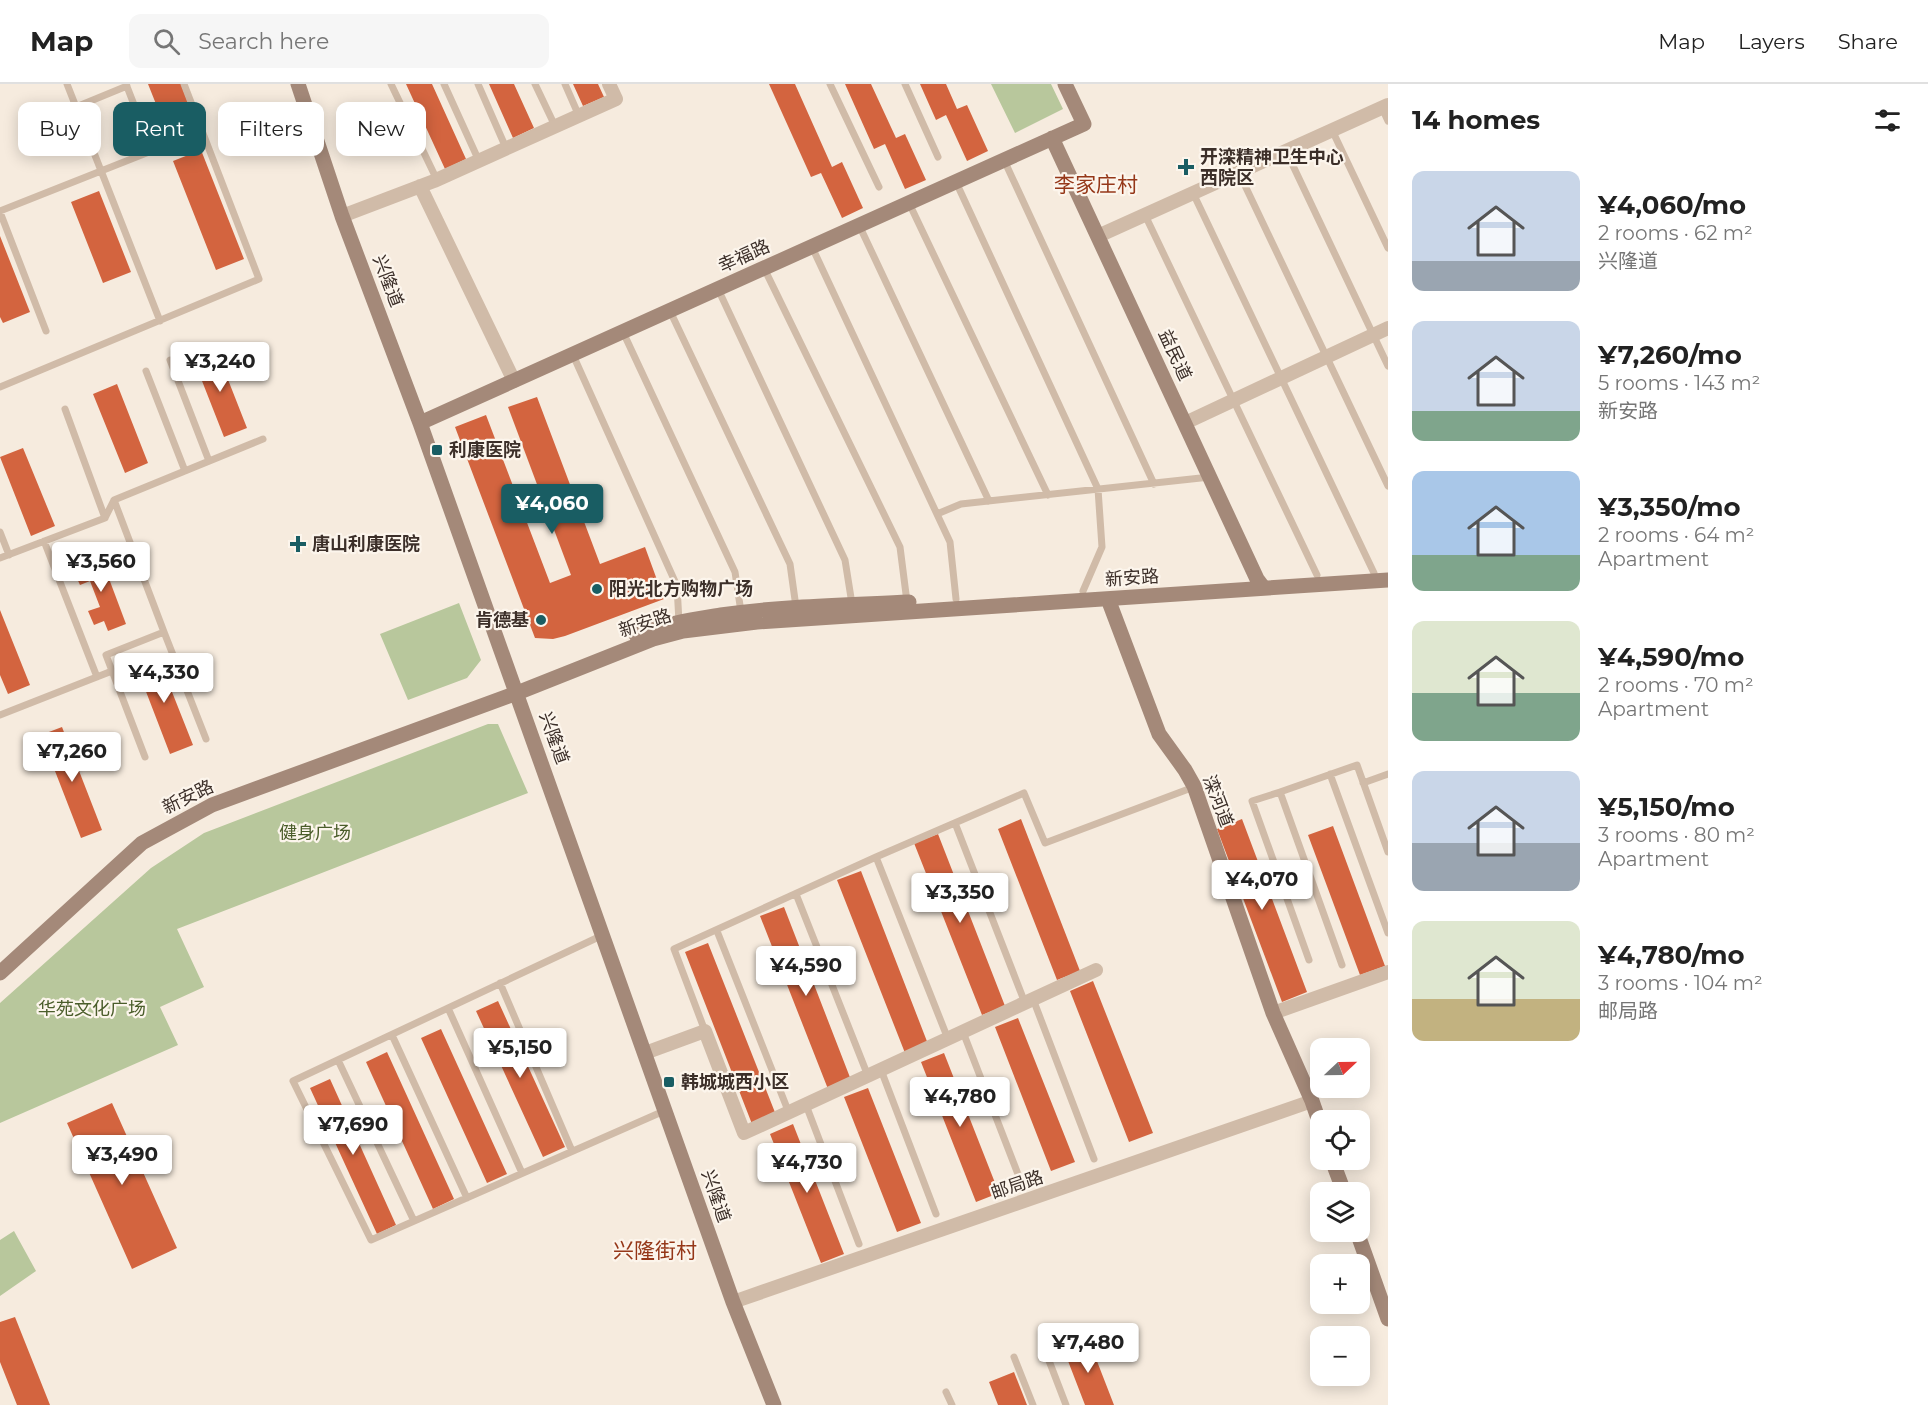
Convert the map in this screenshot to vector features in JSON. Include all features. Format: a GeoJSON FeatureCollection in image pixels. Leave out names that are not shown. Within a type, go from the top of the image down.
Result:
{"type":"FeatureCollection","features":[{"type":"Feature","properties":{"kind":"main road","name":"兴隆道"},"geometry":{"type":"LineString","coordinates":[[298,84],[342,216],[420,423],[733,1302],[774,1405]]}},
{"type":"Feature","properties":{"kind":"main road","name":"幸福路"},"geometry":{"type":"LineString","coordinates":[[420,423],[1084,124],[1065,84]]}},
{"type":"Feature","properties":{"kind":"main road","name":"益民道"},"geometry":{"type":"LineString","coordinates":[[1052,138],[1260,583]]}},
{"type":"Feature","properties":{"kind":"main road","name":"新安路"},"geometry":{"type":"LineString","coordinates":[[0,961],[136,836],[169,815],[212,795],[653,639],[683,631],[757,622],[1108,599],[1317,575],[1383,575]]}},
{"type":"Feature","properties":{"kind":"main road","name":"新安路"},"geometry":{"type":"LineString","coordinates":[[0,973],[142,843],[178,822],[212,805],[515,689],[658,626],[741,612],[796,607],[1383,575]]}},
{"type":"Feature","properties":{"kind":"main road","name":"滦河道"},"geometry":{"type":"LineString","coordinates":[[1108,599],[1159,734],[1194,786],[1273,1013],[1315,1110]]}},
{"type":"Feature","properties":{"kind":"main road"},"geometry":{"type":"LineString","coordinates":[[1361,1242],[1388,1319]]}},
{"type":"Feature","properties":{"kind":"street"},"geometry":{"type":"LineString","coordinates":[[342,216],[437,180],[616,99],[609,84]]}},
{"type":"Feature","properties":{"kind":"street"},"geometry":{"type":"LineString","coordinates":[[1098,236],[1332,130],[1386,111]]}},
{"type":"Feature","properties":{"kind":"street"},"geometry":{"type":"LineString","coordinates":[[420,186],[514,381]]}},
{"type":"Feature","properties":{"kind":"street"},"geometry":{"type":"LineString","coordinates":[[1185,423],[1388,328]]}},
{"type":"Feature","properties":{"kind":"street"},"geometry":{"type":"LineString","coordinates":[[645,1053],[705,1031],[744,1133],[1096,969]]}},
{"type":"Feature","properties":{"kind":"street"},"geometry":{"type":"LineString","coordinates":[[1273,1013],[1388,972]]}},
{"type":"Feature","properties":{"kind":"street","name":"邮局路"},"geometry":{"type":"LineString","coordinates":[[733,1302],[1312,1101]]}},
{"type":"Feature","properties":{"kind":"lane"},"geometry":{"type":"LineString","coordinates":[[67,84],[74,102]]}},
{"type":"Feature","properties":{"kind":"lane"},"geometry":{"type":"LineString","coordinates":[[184,84],[191,102]]}},
{"type":"Feature","properties":{"kind":"lane"},"geometry":{"type":"LineString","coordinates":[[391,84],[437,180]]}},
{"type":"Feature","properties":{"kind":"lane"},"geometry":{"type":"LineString","coordinates":[[444,84],[479,160]]}},
{"type":"Feature","properties":{"kind":"lane"},"geometry":{"type":"LineString","coordinates":[[478,84],[506,148]]}},
{"type":"Feature","properties":{"kind":"lane"},"geometry":{"type":"LineString","coordinates":[[536,84],[555,126]]}},
{"type":"Feature","properties":{"kind":"lane"},"geometry":{"type":"LineString","coordinates":[[565,84],[579,116]]}},
{"type":"Feature","properties":{"kind":"lane"},"geometry":{"type":"LineString","coordinates":[[831,84],[879,187]]}},
{"type":"Feature","properties":{"kind":"lane"},"geometry":{"type":"LineString","coordinates":[[904,84],[938,157]]}},
{"type":"Feature","properties":{"kind":"lane"},"geometry":{"type":"LineString","coordinates":[[88,102],[127,85],[133,102]]}},
{"type":"Feature","properties":{"kind":"lane"},"geometry":{"type":"LineString","coordinates":[[1332,130],[1388,248]]}},
{"type":"Feature","properties":{"kind":"lane"},"geometry":{"type":"LineString","coordinates":[[0,387],[259,279],[206,141]]}},
{"type":"Feature","properties":{"kind":"lane"},"geometry":{"type":"LineString","coordinates":[[1286,151],[1388,366]]}},
{"type":"Feature","properties":{"kind":"lane"},"geometry":{"type":"LineString","coordinates":[[95,156],[160,321]]}},
{"type":"Feature","properties":{"kind":"lane"},"geometry":{"type":"LineString","coordinates":[[46,331],[0,212],[139,156]]}},
{"type":"Feature","properties":{"kind":"lane"},"geometry":{"type":"LineString","coordinates":[[1004,160],[1154,484]]}},
{"type":"Feature","properties":{"kind":"lane"},"geometry":{"type":"LineString","coordinates":[[1239,172],[1388,486]]}},
{"type":"Feature","properties":{"kind":"lane"},"geometry":{"type":"LineString","coordinates":[[956,182],[1098,489],[1102,547],[1083,591]]}},
{"type":"Feature","properties":{"kind":"lane"},"geometry":{"type":"LineString","coordinates":[[1193,193],[1280,378],[1383,575]]}},
{"type":"Feature","properties":{"kind":"lane"},"geometry":{"type":"LineString","coordinates":[[909,203],[1048,495]]}},
{"type":"Feature","properties":{"kind":"lane"},"geometry":{"type":"LineString","coordinates":[[1145,215],[1317,575]]}},
{"type":"Feature","properties":{"kind":"lane"},"geometry":{"type":"LineString","coordinates":[[859,225],[989,501]]}},
{"type":"Feature","properties":{"kind":"lane"},"geometry":{"type":"LineString","coordinates":[[812,247],[950,542],[956,599]]}},
{"type":"Feature","properties":{"kind":"lane"},"geometry":{"type":"LineString","coordinates":[[764,268],[900,547],[907,602]]}},
{"type":"Feature","properties":{"kind":"lane"},"geometry":{"type":"LineString","coordinates":[[718,289],[846,560],[852,604]]}},
{"type":"Feature","properties":{"kind":"lane"},"geometry":{"type":"LineString","coordinates":[[670,311],[790,564],[796,607]]}},
{"type":"Feature","properties":{"kind":"lane"},"geometry":{"type":"LineString","coordinates":[[623,332],[735,572],[741,612]]}},
{"type":"Feature","properties":{"kind":"lane"},"geometry":{"type":"LineString","coordinates":[[573,355],[677,586],[679,622]]}},
{"type":"Feature","properties":{"kind":"lane"},"geometry":{"type":"LineString","coordinates":[[170,360],[209,461]]}},
{"type":"Feature","properties":{"kind":"lane"},"geometry":{"type":"LineString","coordinates":[[146,371],[185,471]]}},
{"type":"Feature","properties":{"kind":"lane"},"geometry":{"type":"LineString","coordinates":[[65,409],[105,518]]}},
{"type":"Feature","properties":{"kind":"lane"},"geometry":{"type":"LineString","coordinates":[[0,558],[105,518],[114,500],[263,439]]}},
{"type":"Feature","properties":{"kind":"lane"},"geometry":{"type":"LineString","coordinates":[[937,514],[961,504],[1210,477]]}},
{"type":"Feature","properties":{"kind":"lane"},"geometry":{"type":"LineString","coordinates":[[114,500],[206,739]]}},
{"type":"Feature","properties":{"kind":"lane"},"geometry":{"type":"LineString","coordinates":[[0,532],[9,555]]}},
{"type":"Feature","properties":{"kind":"lane"},"geometry":{"type":"LineString","coordinates":[[44,542],[97,677]]}},
{"type":"Feature","properties":{"kind":"lane"},"geometry":{"type":"LineString","coordinates":[[145,758],[106,655],[164,632]]}},
{"type":"Feature","properties":{"kind":"lane"},"geometry":{"type":"LineString","coordinates":[[0,716],[112,671]]}},
{"type":"Feature","properties":{"kind":"lane"},"geometry":{"type":"LineString","coordinates":[[1309,960],[1252,801],[1357,765],[1388,852]]}},
{"type":"Feature","properties":{"kind":"lane"},"geometry":{"type":"LineString","coordinates":[[1330,774],[1388,933]]}},
{"type":"Feature","properties":{"kind":"lane"},"geometry":{"type":"LineString","coordinates":[[1363,783],[1388,774]]}},
{"type":"Feature","properties":{"kind":"lane"},"geometry":{"type":"LineString","coordinates":[[705,1031],[674,949],[1024,793],[1046,843],[1194,786]]}},
{"type":"Feature","properties":{"kind":"lane"},"geometry":{"type":"LineString","coordinates":[[1280,792],[1342,965]]}},
{"type":"Feature","properties":{"kind":"lane"},"geometry":{"type":"LineString","coordinates":[[955,823],[1094,1159]]}},
{"type":"Feature","properties":{"kind":"lane"},"geometry":{"type":"LineString","coordinates":[[876,857],[948,1039]]}},
{"type":"Feature","properties":{"kind":"lane"},"geometry":{"type":"LineString","coordinates":[[796,894],[936,1214]]}},
{"type":"Feature","properties":{"kind":"lane"},"geometry":{"type":"LineString","coordinates":[[717,931],[789,1113]]}},
{"type":"Feature","properties":{"kind":"lane"},"geometry":{"type":"LineString","coordinates":[[603,935],[293,1081],[371,1240],[665,1110]]}},
{"type":"Feature","properties":{"kind":"lane"},"geometry":{"type":"LineString","coordinates":[[500,984],[572,1151]]}},
{"type":"Feature","properties":{"kind":"lane"},"geometry":{"type":"LineString","coordinates":[[448,1008],[522,1173]]}},
{"type":"Feature","properties":{"kind":"lane"},"geometry":{"type":"LineString","coordinates":[[963,1032],[1021,1182]]}},
{"type":"Feature","properties":{"kind":"lane"},"geometry":{"type":"LineString","coordinates":[[392,1035],[466,1198]]}},
{"type":"Feature","properties":{"kind":"lane"},"geometry":{"type":"LineString","coordinates":[[338,1060],[414,1221]]}},
{"type":"Feature","properties":{"kind":"lane"},"geometry":{"type":"LineString","coordinates":[[806,1105],[859,1244]]}},
{"type":"Feature","properties":{"kind":"lane"},"geometry":{"type":"LineString","coordinates":[[1043,1346],[1066,1405]]}},
{"type":"Feature","properties":{"kind":"lane"},"geometry":{"type":"LineString","coordinates":[[1014,1357],[1033,1405]]}},
{"type":"Feature","properties":{"kind":"lane"},"geometry":{"type":"LineString","coordinates":[[946,1392],[952,1405]]}},
{"type":"Feature","properties":{"kind":"green space"},"geometry":{"type":"Polygon","coordinates":[[[991,84],[1051,84],[1063,109],[1015,133],[991,84]]]}},
{"type":"Feature","properties":{"kind":"green space"},"geometry":{"type":"Polygon","coordinates":[[[459,603],[481,660],[467,678],[408,700],[380,634],[459,603]]]}},
{"type":"Feature","properties":{"kind":"green space"},"geometry":{"type":"Polygon","coordinates":[[[488,724],[498,724],[528,793],[177,929],[204,987],[160,1007],[178,1045],[0,1123],[0,1003],[151,868],[204,833],[488,724]]]}},
{"type":"Feature","properties":{"kind":"green space"},"geometry":{"type":"Polygon","coordinates":[[[14,1231],[36,1271],[0,1296],[0,1240],[14,1231]]]}},
{"type":"Feature","properties":{"kind":"building"},"geometry":{"type":"Polygon","coordinates":[[[148,84],[181,84],[188,102],[155,102],[148,84]]]}},
{"type":"Feature","properties":{"kind":"building"},"geometry":{"type":"Polygon","coordinates":[[[406,84],[432,84],[466,159],[445,169],[426,128],[426,102],[414,102],[406,84]]]}},
{"type":"Feature","properties":{"kind":"building"},"geometry":{"type":"Polygon","coordinates":[[[489,84],[514,84],[534,128],[513,138],[489,84]]]}},
{"type":"Feature","properties":{"kind":"building"},"geometry":{"type":"Polygon","coordinates":[[[573,84],[598,84],[604,97],[583,106],[573,84]]]}},
{"type":"Feature","properties":{"kind":"building"},"geometry":{"type":"Polygon","coordinates":[[[769,84],[795,84],[832,167],[842,162],[863,208],[842,218],[821,173],[811,177],[769,84]]]}},
{"type":"Feature","properties":{"kind":"building"},"geometry":{"type":"Polygon","coordinates":[[[845,84],[871,84],[896,138],[905,134],[926,180],[905,189],[885,144],[874,149],[845,84]]]}},
{"type":"Feature","properties":{"kind":"building"},"geometry":{"type":"Polygon","coordinates":[[[920,84],[946,84],[957,109],[967,105],[988,151],[967,161],[946,115],[936,120],[920,84]]]}},
{"type":"Feature","properties":{"kind":"building"},"geometry":{"type":"Polygon","coordinates":[[[186,156],[203,156],[244,259],[216,270],[173,161],[186,156]]]}},
{"type":"Feature","properties":{"kind":"building"},"geometry":{"type":"Polygon","coordinates":[[[99,191],[131,272],[103,283],[71,202],[99,191]]]}},
{"type":"Feature","properties":{"kind":"building"},"geometry":{"type":"Polygon","coordinates":[[[0,236],[30,312],[3,323],[0,317],[0,236]]]}},
{"type":"Feature","properties":{"kind":"building"},"geometry":{"type":"Polygon","coordinates":[[[216,349],[247,428],[224,437],[193,358],[216,349]]]}},
{"type":"Feature","properties":{"kind":"building"},"geometry":{"type":"Polygon","coordinates":[[[117,384],[148,463],[125,473],[93,394],[117,384]]]}},
{"type":"Feature","properties":{"kind":"building"},"geometry":{"type":"Polygon","coordinates":[[[537,397],[600,564],[645,547],[664,599],[553,639],[535,638],[455,427],[486,415],[550,583],[571,575],[508,407],[537,397]]]}},
{"type":"Feature","properties":{"kind":"building"},"geometry":{"type":"Polygon","coordinates":[[[23,448],[55,526],[31,536],[0,457],[23,448]]]}},
{"type":"Feature","properties":{"kind":"building"},"geometry":{"type":"Polygon","coordinates":[[[99,552],[126,624],[108,631],[104,621],[94,625],[88,611],[100,607],[90,581],[80,585],[75,574],[85,570],[81,559],[99,552]]]}},
{"type":"Feature","properties":{"kind":"building"},"geometry":{"type":"Polygon","coordinates":[[[0,610],[30,685],[8,694],[0,675],[0,610]]]}},
{"type":"Feature","properties":{"kind":"building"},"geometry":{"type":"Polygon","coordinates":[[[157,654],[193,745],[170,754],[135,663],[157,654]]]}},
{"type":"Feature","properties":{"kind":"building"},"geometry":{"type":"Polygon","coordinates":[[[62,727],[102,830],[81,838],[41,735],[62,727]]]}},
{"type":"Feature","properties":{"kind":"building"},"geometry":{"type":"Polygon","coordinates":[[[1021,819],[1080,971],[1057,980],[998,829],[1021,819]]]}},
{"type":"Feature","properties":{"kind":"building"},"geometry":{"type":"Polygon","coordinates":[[[1242,819],[1307,992],[1282,1002],[1217,829],[1242,819]]]}},
{"type":"Feature","properties":{"kind":"building"},"geometry":{"type":"Polygon","coordinates":[[[1333,826],[1385,966],[1360,975],[1308,835],[1333,826]]]}},
{"type":"Feature","properties":{"kind":"building"},"geometry":{"type":"Polygon","coordinates":[[[938,834],[1005,1006],[982,1015],[914,843],[938,834]]]}},
{"type":"Feature","properties":{"kind":"building"},"geometry":{"type":"Polygon","coordinates":[[[861,871],[928,1044],[905,1053],[837,880],[861,871]]]}},
{"type":"Feature","properties":{"kind":"building"},"geometry":{"type":"Polygon","coordinates":[[[784,907],[851,1080],[828,1089],[760,916],[784,907]]]}},
{"type":"Feature","properties":{"kind":"building"},"geometry":{"type":"Polygon","coordinates":[[[708,943],[776,1115],[752,1124],[685,952],[708,943]]]}},
{"type":"Feature","properties":{"kind":"building"},"geometry":{"type":"Polygon","coordinates":[[[1093,981],[1153,1133],[1129,1142],[1070,991],[1093,981]]]}},
{"type":"Feature","properties":{"kind":"building"},"geometry":{"type":"Polygon","coordinates":[[[498,1001],[565,1147],[543,1157],[476,1011],[498,1001]]]}},
{"type":"Feature","properties":{"kind":"building"},"geometry":{"type":"Polygon","coordinates":[[[1018,1018],[1075,1162],[1051,1171],[995,1027],[1018,1018]]]}},
{"type":"Feature","properties":{"kind":"building"},"geometry":{"type":"Polygon","coordinates":[[[441,1029],[507,1174],[487,1183],[421,1038],[441,1029]]]}},
{"type":"Feature","properties":{"kind":"building"},"geometry":{"type":"Polygon","coordinates":[[[387,1052],[454,1199],[433,1209],[366,1062],[387,1052]]]}},
{"type":"Feature","properties":{"kind":"building"},"geometry":{"type":"Polygon","coordinates":[[[944,1053],[999,1193],[976,1202],[921,1062],[944,1053]]]}},
{"type":"Feature","properties":{"kind":"building"},"geometry":{"type":"Polygon","coordinates":[[[330,1079],[396,1225],[377,1234],[310,1088],[330,1079]]]}},
{"type":"Feature","properties":{"kind":"building"},"geometry":{"type":"Polygon","coordinates":[[[868,1088],[921,1223],[897,1232],[844,1097],[868,1088]]]}},
{"type":"Feature","properties":{"kind":"building"},"geometry":{"type":"Polygon","coordinates":[[[112,1103],[177,1248],[132,1269],[67,1123],[112,1103]]]}},
{"type":"Feature","properties":{"kind":"building"},"geometry":{"type":"Polygon","coordinates":[[[793,1124],[844,1254],[821,1263],[770,1134],[793,1124]]]}},
{"type":"Feature","properties":{"kind":"building"},"geometry":{"type":"Polygon","coordinates":[[[15,1317],[50,1405],[17,1405],[0,1362],[0,1322],[15,1317]]]}},
{"type":"Feature","properties":{"kind":"building"},"geometry":{"type":"Polygon","coordinates":[[[1088,1338],[1114,1405],[1085,1405],[1063,1348],[1088,1338]]]}},
{"type":"Feature","properties":{"kind":"building"},"geometry":{"type":"Polygon","coordinates":[[[1014,1372],[1027,1405],[998,1405],[989,1382],[1014,1372]]]}},
{"type":"Feature","properties":{"kind":"place","name":"开滦精神卫生中心 西院区"},"geometry":{"type":"Point","coordinates":[1186,167]}},
{"type":"Feature","properties":{"kind":"place","name":"利康医院"},"geometry":{"type":"Point","coordinates":[437,450]}},
{"type":"Feature","properties":{"kind":"place","name":"唐山利康医院"},"geometry":{"type":"Point","coordinates":[298,544]}},
{"type":"Feature","properties":{"kind":"place","name":"阳光北方购物广场"},"geometry":{"type":"Point","coordinates":[597,589]}},
{"type":"Feature","properties":{"kind":"place","name":"肯德基"},"geometry":{"type":"Point","coordinates":[541,620]}},
{"type":"Feature","properties":{"kind":"place","name":"韩城城西小区"},"geometry":{"type":"Point","coordinates":[669,1082]}},
{"type":"Feature","properties":{"kind":"district","name":"李家庄村"},"geometry":{"type":"Point","coordinates":[1096,184]}},
{"type":"Feature","properties":{"kind":"district","name":"兴隆街村"},"geometry":{"type":"Point","coordinates":[655,1250]}},
{"type":"Feature","properties":{"kind":"park label","name":"健身广场"},"geometry":{"type":"Point","coordinates":[315,833]}},
{"type":"Feature","properties":{"kind":"park label","name":"华苑文化广场"},"geometry":{"type":"Point","coordinates":[92,1009]}}]}
